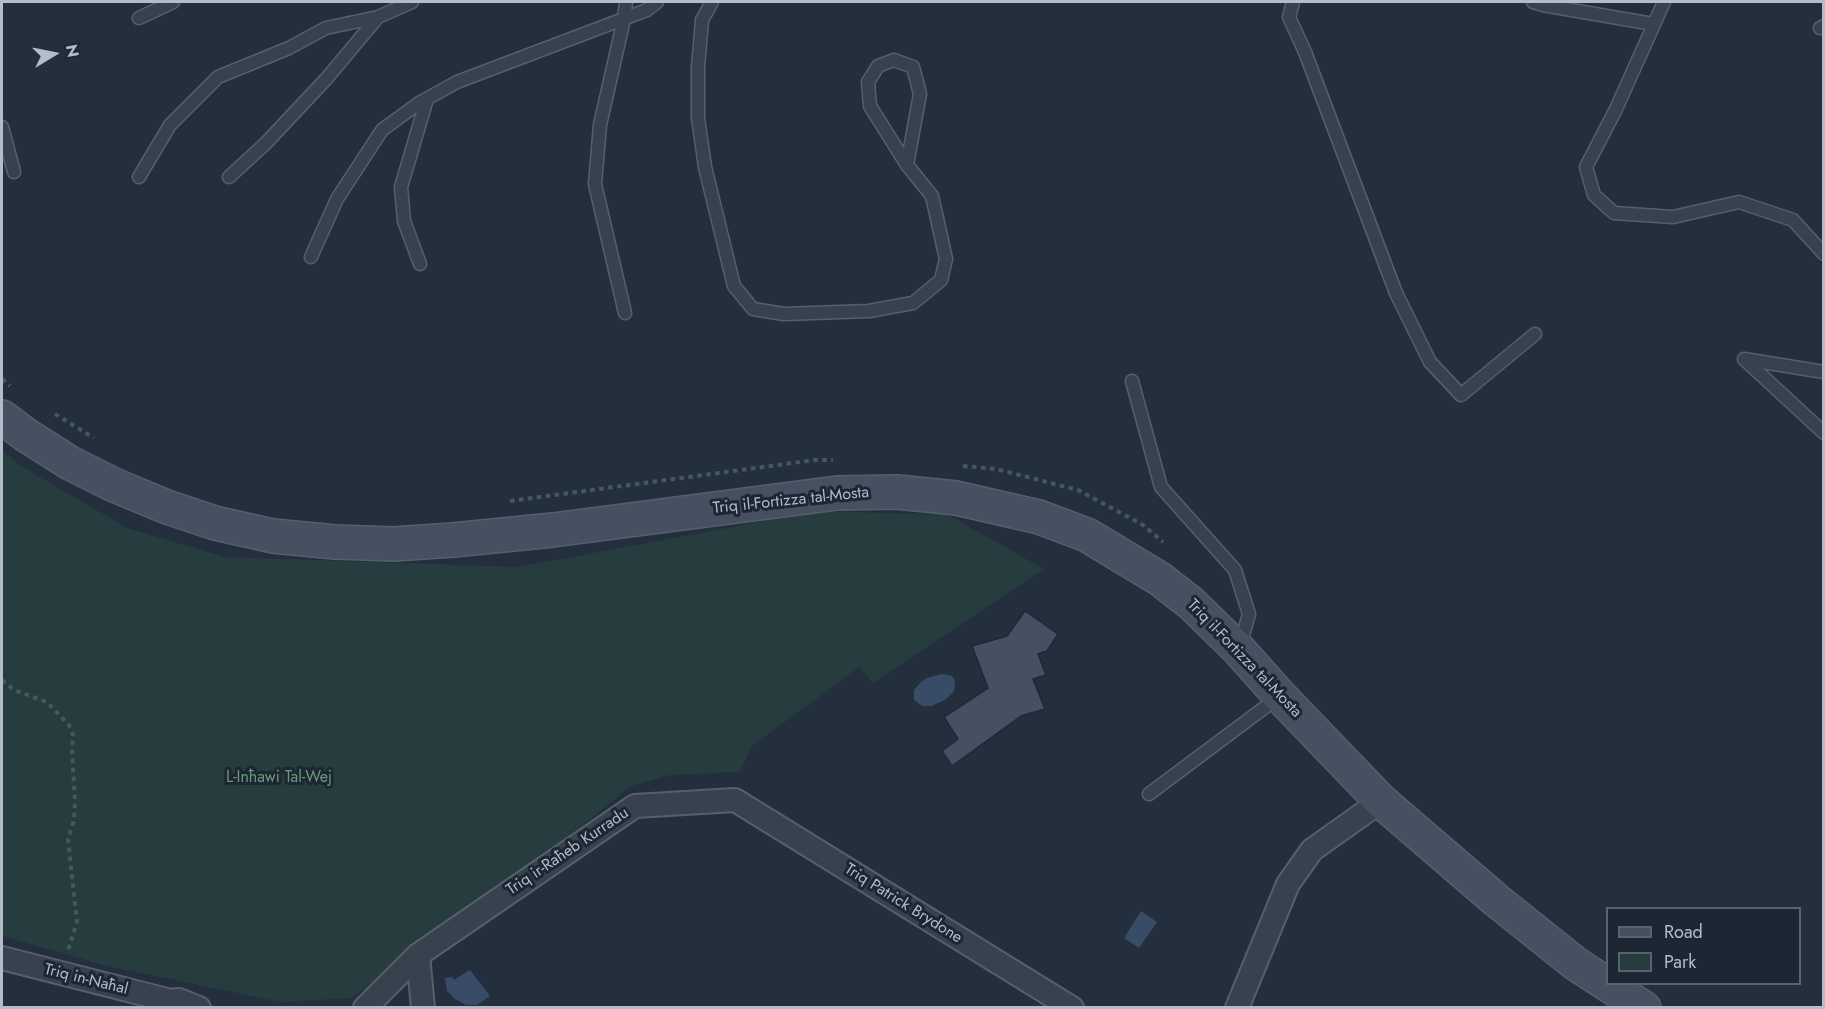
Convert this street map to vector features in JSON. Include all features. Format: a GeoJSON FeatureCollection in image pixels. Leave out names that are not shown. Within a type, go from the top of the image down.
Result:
{"type":"FeatureCollection","features":[{"type":"Feature","properties":{"kind":"main road","name":"Triq il-Fortizza tal-Mosta"},"geometry":{"type":"LineString","coordinates":[[10,404],[26,435],[70,463],[114,485],[167,507],[215,523],[273,536],[335,542],[394,544],[464,539],[553,530],[837,493],[897,492],[956,498],[1039,517],[1087,535],[1160,579],[1192,604],[1239,650],[1381,801],[1496,900],[1576,964],[1606,983]]}},
{"type":"Feature","properties":{"kind":"main road","name":"Triq il-Fortizza tal-Mosta"},"geometry":{"type":"LineString","coordinates":[[1608,985],[1644,1008]]}},
{"type":"Feature","properties":{"kind":"street","name":"Triq ir-Raħeb Kurradu"},"geometry":{"type":"LineString","coordinates":[[365,1008],[418,955],[635,806],[735,800]]}},
{"type":"Feature","properties":{"kind":"street","name":"Triq Patrick Brydone"},"geometry":{"type":"LineString","coordinates":[[735,800],[1072,1008]]}},
{"type":"Feature","properties":{"kind":"street"},"geometry":{"type":"LineString","coordinates":[[1238,1008],[1288,884],[1312,850],[1381,801]]}},
{"type":"Feature","properties":{"kind":"street"},"geometry":{"type":"LineString","coordinates":[[418,955],[423,1008]]}},
{"type":"Feature","properties":{"kind":"street","name":"Triq in-Naħal"},"geometry":{"type":"LineString","coordinates":[[2,958],[173,1004],[179,1000],[199,1008]]}},
{"type":"Feature","properties":{"kind":"lane"},"geometry":{"type":"LineString","coordinates":[[139,18],[173,2]]}},
{"type":"Feature","properties":{"kind":"lane"},"geometry":{"type":"LineString","coordinates":[[139,177],[170,125],[218,77],[289,48],[326,28],[378,17],[412,2]]}},
{"type":"Feature","properties":{"kind":"lane"},"geometry":{"type":"LineString","coordinates":[[625,313],[595,184],[600,125],[626,2]]}},
{"type":"Feature","properties":{"kind":"lane"},"geometry":{"type":"LineString","coordinates":[[311,257],[337,199],[382,130],[427,99],[457,82],[647,10],[657,2]]}},
{"type":"Feature","properties":{"kind":"lane"},"geometry":{"type":"LineString","coordinates":[[712,2],[702,20],[698,67],[698,118],[705,167],[734,286],[753,309],[784,314],[869,311],[914,303],[941,280],[946,259],[932,196],[907,165],[870,106],[868,82],[878,66],[894,60],[914,67],[920,94],[907,165]]}},
{"type":"Feature","properties":{"kind":"lane"},"geometry":{"type":"LineString","coordinates":[[1293,2],[1289,17],[1305,52],[1396,293],[1430,362],[1461,395],[1536,334]]}},
{"type":"Feature","properties":{"kind":"lane"},"geometry":{"type":"LineString","coordinates":[[1533,2],[1653,24]]}},
{"type":"Feature","properties":{"kind":"lane"},"geometry":{"type":"LineString","coordinates":[[1664,2],[1616,109],[1586,167],[1594,195],[1614,213],[1673,217],[1739,202],[1793,220],[1824,254]]}},
{"type":"Feature","properties":{"kind":"lane"},"geometry":{"type":"LineString","coordinates":[[229,177],[266,144],[327,78],[378,17]]}},
{"type":"Feature","properties":{"kind":"lane"},"geometry":{"type":"LineString","coordinates":[[420,264],[404,221],[401,187],[427,99]]}},
{"type":"Feature","properties":{"kind":"lane"},"geometry":{"type":"LineString","coordinates":[[2,127],[14,172]]}},
{"type":"Feature","properties":{"kind":"lane"},"geometry":{"type":"LineString","coordinates":[[1824,372],[1744,360],[1824,433]]}},
{"type":"Feature","properties":{"kind":"lane"},"geometry":{"type":"LineString","coordinates":[[1132,381],[1161,487],[1235,570],[1249,614],[1239,650]]}},
{"type":"Feature","properties":{"kind":"lane"},"geometry":{"type":"LineString","coordinates":[[1149,794],[1280,696]]}},
{"type":"Feature","properties":{"kind":"path"},"geometry":{"type":"LineString","coordinates":[[2,379],[10,404]]}},
{"type":"Feature","properties":{"kind":"path"},"geometry":{"type":"LineString","coordinates":[[48,409],[96,440]]}},
{"type":"Feature","properties":{"kind":"path"},"geometry":{"type":"LineString","coordinates":[[504,501],[815,460],[836,460]]}},
{"type":"Feature","properties":{"kind":"path"},"geometry":{"type":"LineString","coordinates":[[953,465],[996,469],[1078,490],[1143,525],[1170,548]]}},
{"type":"Feature","properties":{"kind":"path"},"geometry":{"type":"LineString","coordinates":[[2,680],[14,690],[47,702],[69,725],[73,735],[75,801],[74,820],[68,839],[77,922],[58,973]]}},
{"type":"Feature","properties":{"kind":"green space","name":"L-Inħawi Tal-Wej"},"geometry":{"type":"Polygon","coordinates":[[[2,450],[21,466],[127,528],[225,557],[518,567],[818,511],[948,515],[1044,569],[873,683],[859,667],[752,746],[740,772],[670,775],[631,786],[352,998],[281,1002],[107,966],[2,936],[2,450]]]}},
{"type":"Feature","properties":{"kind":"water"},"geometry":{"type":"Polygon","coordinates":[[[941,674],[954,678],[954,691],[945,700],[931,706],[922,706],[914,700],[914,690],[921,682],[941,674]]]}},
{"type":"Feature","properties":{"kind":"water"},"geometry":{"type":"Polygon","coordinates":[[[1141,911],[1157,922],[1139,948],[1124,938],[1141,911]]]}},
{"type":"Feature","properties":{"kind":"water"},"geometry":{"type":"Polygon","coordinates":[[[470,970],[490,996],[477,1005],[466,1005],[447,991],[445,978],[452,977],[454,980],[470,970]]]}},
{"type":"Feature","properties":{"kind":"building"},"geometry":{"type":"Polygon","coordinates":[[[1025,611],[1058,634],[1047,651],[1038,654],[1046,675],[1033,679],[1045,709],[1021,716],[952,766],[942,751],[958,739],[944,717],[988,688],[972,646],[1007,636],[1025,611]]]}}]}
